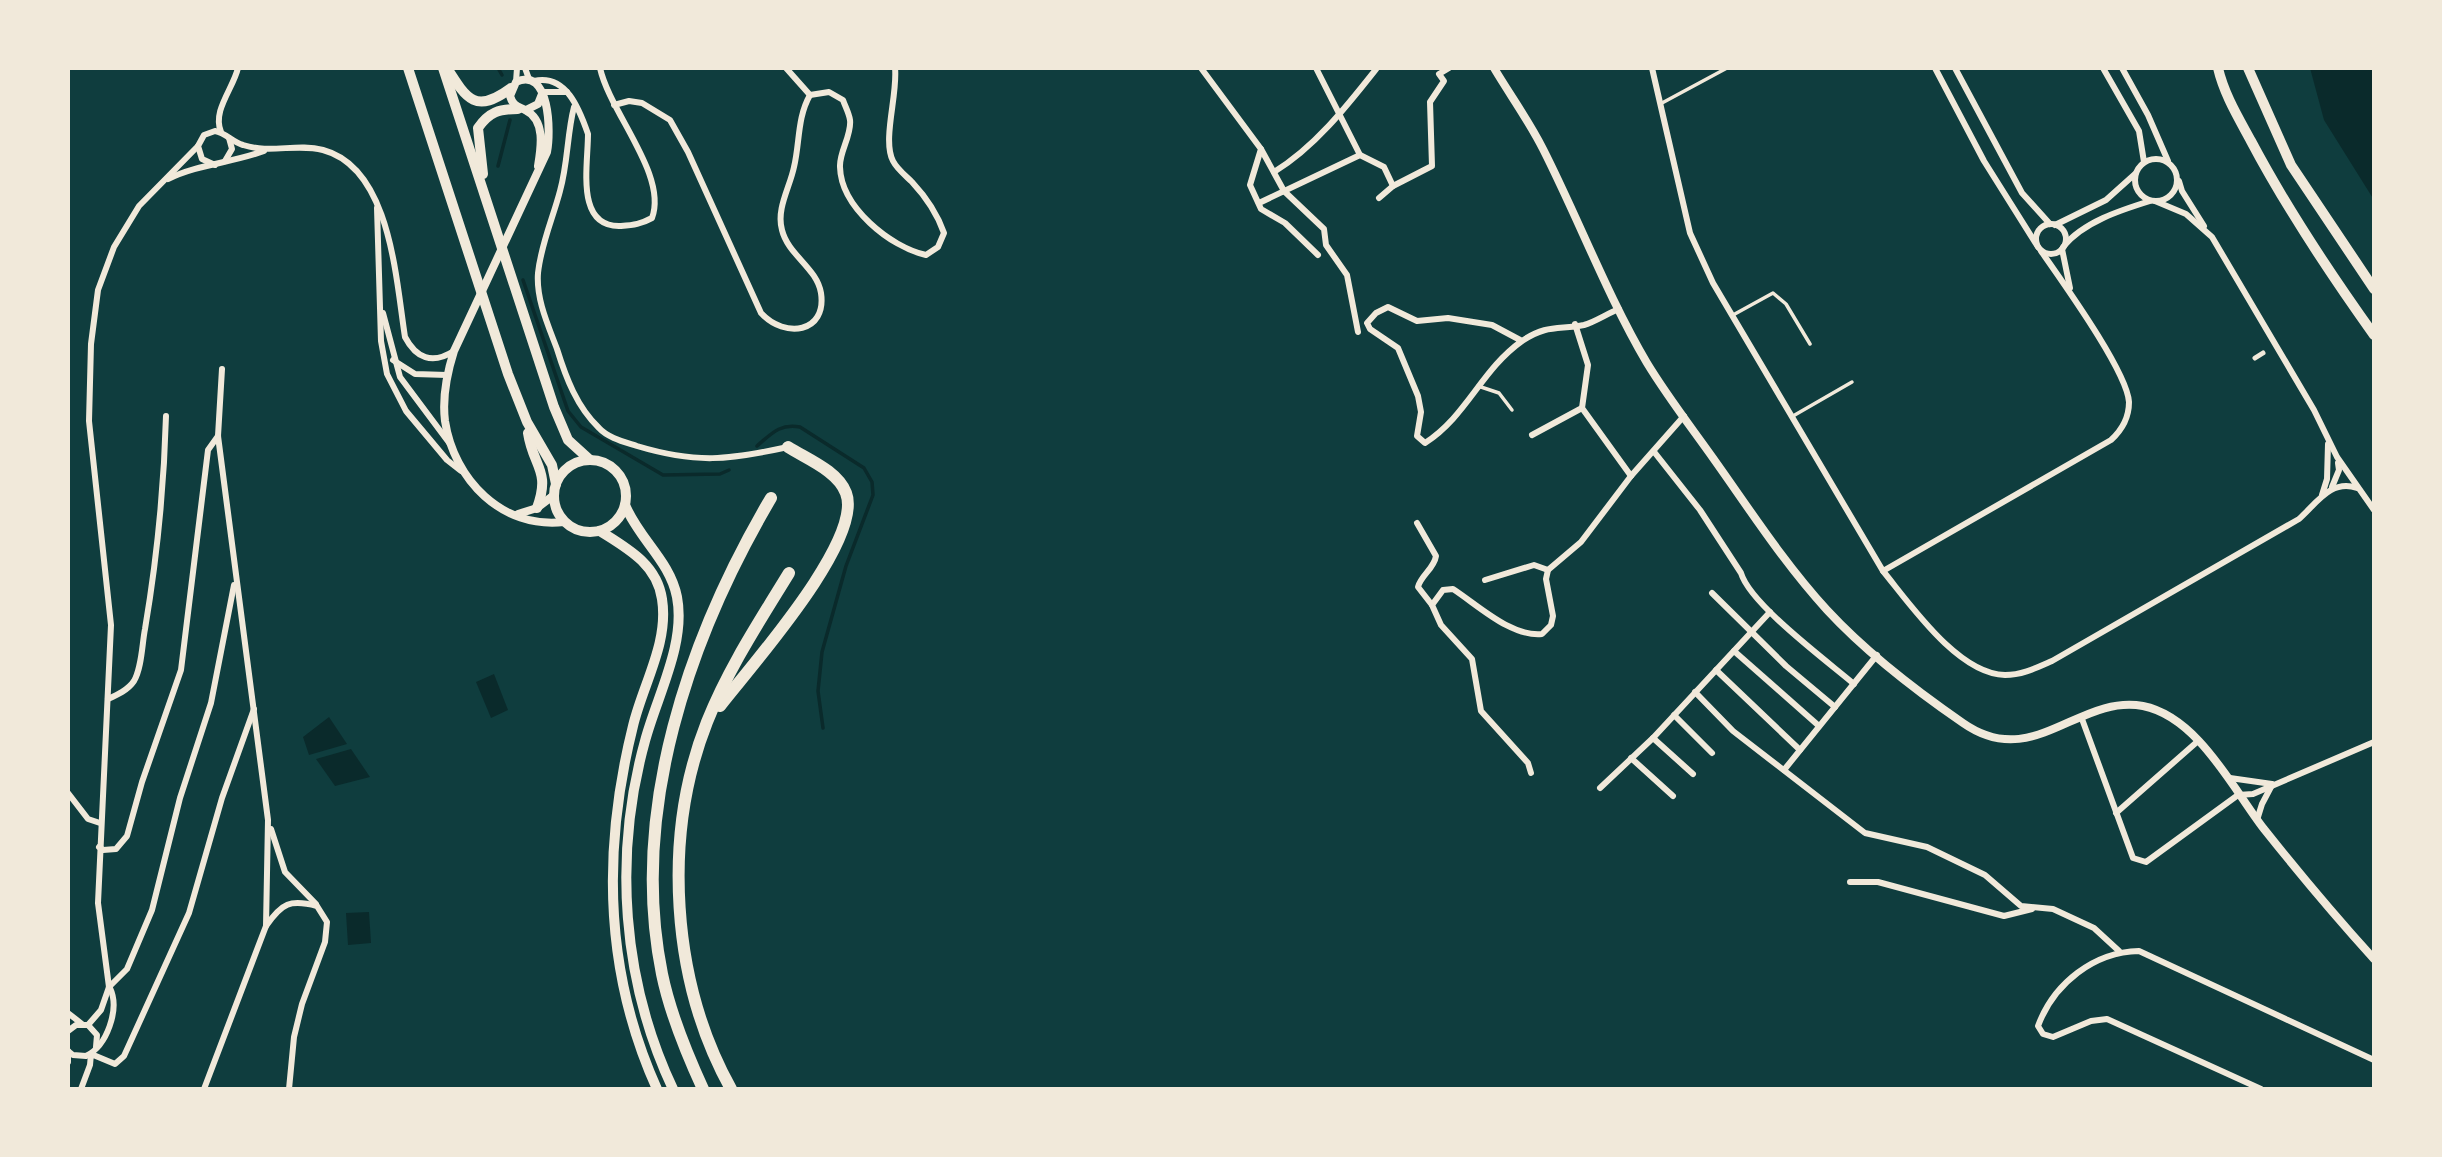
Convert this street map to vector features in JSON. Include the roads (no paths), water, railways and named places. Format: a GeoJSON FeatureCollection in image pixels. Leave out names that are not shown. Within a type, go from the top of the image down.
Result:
{"type":"FeatureCollection","features":[{"type":"Feature","properties":{"kind":"highway"},"geometry":{"type":"LineString","coordinates":[[2218,68],[2222,86],[2272,180],[2313,248],[2374,335]]}},
{"type":"Feature","properties":{"kind":"highway"},"geometry":{"type":"LineString","coordinates":[[2248,68],[2291,165],[2374,289]]}},
{"type":"Feature","properties":{"kind":"highway"},"geometry":{"type":"LineString","coordinates":[[707,723],[814,584],[845,527],[848,497],[843,486],[829,472],[788,447]]}},
{"type":"Feature","properties":{"kind":"highway"},"geometry":{"type":"LineString","coordinates":[[703,1089],[682,1041],[662,974],[655,914],[658,807],[668,754],[695,654],[741,549],[771,498]]}},
{"type":"Feature","properties":{"kind":"highway"},"geometry":{"type":"LineString","coordinates":[[730,1089],[705,1031],[688,966],[680,913],[679,862],[683,812],[694,760],[729,672],[789,573]]}},
{"type":"Feature","properties":{"kind":"main road"},"geometry":{"type":"LineString","coordinates":[[408,68],[527,422],[552,465],[556,484],[556,509],[564,522],[575,530],[600,531],[632,550],[657,578],[662,598],[662,637],[634,724],[620,785],[611,889],[614,943],[622,985],[636,1042],[657,1089]]}},
{"type":"Feature","properties":{"kind":"main road"},"geometry":{"type":"LineString","coordinates":[[445,68],[467,97],[479,103],[496,99],[513,85]]}},
{"type":"Feature","properties":{"kind":"main road"},"geometry":{"type":"LineString","coordinates":[[445,68],[495,229],[568,440],[590,460],[611,467],[619,474],[624,484],[625,505],[632,522],[658,555],[673,580],[679,615],[673,652],[639,762],[626,848],[627,923],[636,982],[660,1061],[673,1089]]}},
{"type":"Feature","properties":{"kind":"main road"},"geometry":{"type":"LineString","coordinates":[[487,199],[478,128],[486,117],[500,109],[522,109]]}},
{"type":"Feature","properties":{"kind":"main road"},"geometry":{"type":"LineString","coordinates":[[527,422],[528,437],[543,476],[544,487],[537,508]]}},
{"type":"Feature","properties":{"kind":"main road"},"geometry":{"type":"LineString","coordinates":[[556,484],[569,467],[590,460]]}},
{"type":"Feature","properties":{"kind":"main road"},"geometry":{"type":"LineString","coordinates":[[600,531],[616,522],[625,505]]}},
{"type":"Feature","properties":{"kind":"street"},"geometry":{"type":"LineString","coordinates":[[238,68],[222,107],[218,125],[221,132],[242,145],[266,150]]}},
{"type":"Feature","properties":{"kind":"street"},"geometry":{"type":"LineString","coordinates":[[517,68],[512,103],[538,125],[541,135],[538,166]]}},
{"type":"Feature","properties":{"kind":"street"},"geometry":{"type":"LineString","coordinates":[[525,68],[541,93],[550,139],[547,152],[538,166],[454,351],[447,375],[445,421],[465,474],[478,491],[512,516],[564,522]]}},
{"type":"Feature","properties":{"kind":"street"},"geometry":{"type":"LineString","coordinates":[[513,85],[532,80],[560,83],[588,134],[590,212],[598,223],[612,226],[639,225],[652,218],[657,204],[656,188],[614,106],[600,68]]}},
{"type":"Feature","properties":{"kind":"street"},"geometry":{"type":"LineString","coordinates":[[786,68],[810,95]]}},
{"type":"Feature","properties":{"kind":"street"},"geometry":{"type":"LineString","coordinates":[[810,95],[828,92],[843,100],[850,122],[840,168],[845,193],[857,210],[909,251],[926,255],[938,247],[944,233],[937,215],[921,192],[893,162],[890,150],[897,85],[895,68]]}},
{"type":"Feature","properties":{"kind":"street"},"geometry":{"type":"LineString","coordinates":[[1201,68],[1261,149],[1284,191],[1324,229],[1326,244],[1347,275],[1358,332]]}},
{"type":"Feature","properties":{"kind":"street"},"geometry":{"type":"LineString","coordinates":[[1316,68],[1360,155],[1384,167],[1392,186]]}},
{"type":"Feature","properties":{"kind":"street"},"geometry":{"type":"LineString","coordinates":[[1274,172],[1295,159],[1315,141],[1377,68]]}},
{"type":"Feature","properties":{"kind":"street"},"geometry":{"type":"LineString","coordinates":[[1379,198],[1392,186],[1432,166],[1430,102],[1444,82],[1439,74],[1450,68]]}},
{"type":"Feature","properties":{"kind":"street"},"geometry":{"type":"LineString","coordinates":[[1494,68],[1542,146],[1647,364],[1785,560],[1830,613],[1877,655],[1964,724],[1981,734],[2021,740],[2114,707],[2145,706],[2163,713],[2198,741],[2230,778],[2238,795],[2257,820],[2374,959]]}},
{"type":"Feature","properties":{"kind":"street"},"geometry":{"type":"LineString","coordinates":[[1651,68],[1690,233],[1732,316],[1883,571],[1961,658],[1981,670],[2003,675],[2024,673],[2052,661],[2299,519],[2332,487],[2339,470],[2337,457]]}},
{"type":"Feature","properties":{"kind":"street"},"geometry":{"type":"LineString","coordinates":[[1883,571],[2111,440],[2124,425],[2129,404],[2124,383],[2072,293],[2039,249],[1984,161],[1935,68]]}},
{"type":"Feature","properties":{"kind":"street"},"geometry":{"type":"LineString","coordinates":[[1955,68],[1971,105],[2022,193],[2065,234],[2063,248],[2072,293]]}},
{"type":"Feature","properties":{"kind":"street"},"geometry":{"type":"LineString","coordinates":[[2039,249],[2037,234],[2106,200],[2136,174],[2144,162],[2139,131],[2103,68]]}},
{"type":"Feature","properties":{"kind":"street"},"geometry":{"type":"LineString","coordinates":[[2122,68],[2178,176],[2182,191],[2307,399],[2337,457],[2374,510]]}},
{"type":"Feature","properties":{"kind":"street"},"geometry":{"type":"LineString","coordinates":[[541,93],[567,92]]}},
{"type":"Feature","properties":{"kind":"street"},"geometry":{"type":"LineString","coordinates":[[522,109],[538,104],[541,93]]}},
{"type":"Feature","properties":{"kind":"street"},"geometry":{"type":"LineString","coordinates":[[614,106],[629,101],[642,103],[670,120],[688,152],[761,313],[773,326],[792,331],[810,325],[818,313],[821,293],[814,276],[793,254],[781,229],[782,207],[794,167],[801,111],[810,95]]}},
{"type":"Feature","properties":{"kind":"street"},"geometry":{"type":"LineString","coordinates":[[574,107],[560,190],[546,233],[538,273],[539,299],[565,374],[582,408],[601,431],[619,440],[666,454],[702,460],[726,459],[788,447]]}},
{"type":"Feature","properties":{"kind":"street"},"geometry":{"type":"LineString","coordinates":[[68,1062],[68,1051],[79,1057],[93,1051],[106,1035],[114,997],[109,987],[98,904],[111,625],[89,421],[91,344],[99,290],[114,247],[139,206],[209,132],[221,132]]}},
{"type":"Feature","properties":{"kind":"street"},"geometry":{"type":"LineString","coordinates":[[218,164],[232,149],[229,138]]}},
{"type":"Feature","properties":{"kind":"street"},"geometry":{"type":"LineString","coordinates":[[198,146],[202,159],[218,164]]}},
{"type":"Feature","properties":{"kind":"street"},"geometry":{"type":"LineString","coordinates":[[160,182],[189,168],[218,164],[266,150],[304,148],[335,155],[362,179],[388,228],[405,337],[413,352],[423,359],[445,357],[454,351]]}},
{"type":"Feature","properties":{"kind":"street"},"geometry":{"type":"LineString","coordinates":[[1261,149],[1250,185],[1261,209],[1285,223],[1318,255]]}},
{"type":"Feature","properties":{"kind":"street"},"geometry":{"type":"LineString","coordinates":[[1259,204],[1360,155]]}},
{"type":"Feature","properties":{"kind":"street"},"geometry":{"type":"LineString","coordinates":[[2144,162],[2157,159],[2169,163]]}},
{"type":"Feature","properties":{"kind":"street"},"geometry":{"type":"LineString","coordinates":[[2136,174],[2137,189],[2153,201],[2186,214],[2205,228]]}},
{"type":"Feature","properties":{"kind":"street"},"geometry":{"type":"LineString","coordinates":[[2039,249],[2051,254],[2113,213],[2169,197],[2178,184],[2178,176]]}},
{"type":"Feature","properties":{"kind":"street"},"geometry":{"type":"LineString","coordinates":[[376,206],[381,341],[387,374],[406,411],[447,460],[465,474]]}},
{"type":"Feature","properties":{"kind":"street"},"geometry":{"type":"LineString","coordinates":[[380,299],[393,360],[415,373],[447,375]]}},
{"type":"Feature","properties":{"kind":"street"},"geometry":{"type":"LineString","coordinates":[[1522,341],[1492,325],[1448,318],[1418,321],[1388,307],[1376,313],[1367,323],[1370,329],[1398,348],[1418,396],[1421,412],[1417,436],[1425,443],[1472,398],[1481,379],[1522,341],[1536,333],[1575,324],[1584,325],[1619,309]]}},
{"type":"Feature","properties":{"kind":"street"},"geometry":{"type":"LineString","coordinates":[[1575,324],[1588,365],[1582,408],[1631,476]]}},
{"type":"Feature","properties":{"kind":"street"},"geometry":{"type":"LineString","coordinates":[[381,341],[400,377],[436,429],[453,448]]}},
{"type":"Feature","properties":{"kind":"street"},"geometry":{"type":"LineString","coordinates":[[2255,358],[2263,353]]}},
{"type":"Feature","properties":{"kind":"street"},"geometry":{"type":"LineString","coordinates":[[222,369],[218,436],[268,820],[266,926]]}},
{"type":"Feature","properties":{"kind":"street"},"geometry":{"type":"LineString","coordinates":[[1532,435],[1582,408]]}},
{"type":"Feature","properties":{"kind":"street"},"geometry":{"type":"LineString","coordinates":[[108,699],[120,694],[134,681],[139,663],[156,558],[165,476],[166,416]]}},
{"type":"Feature","properties":{"kind":"street"},"geometry":{"type":"LineString","coordinates":[[1433,605],[1443,590],[1454,589],[1515,629],[1529,635],[1542,634],[1551,625],[1553,616],[1546,579],[1548,570],[1581,542],[1631,476],[1655,453],[1684,416]]}},
{"type":"Feature","properties":{"kind":"street"},"geometry":{"type":"LineString","coordinates":[[99,846],[103,850],[116,849],[127,836],[142,782],[181,670],[208,450],[218,436]]}},
{"type":"Feature","properties":{"kind":"street"},"geometry":{"type":"LineString","coordinates":[[2327,479],[2328,442]]}},
{"type":"Feature","properties":{"kind":"street"},"geometry":{"type":"LineString","coordinates":[[1655,453],[1706,519],[1741,573],[1744,584],[1770,612],[1854,684]]}},
{"type":"Feature","properties":{"kind":"street"},"geometry":{"type":"LineString","coordinates":[[2321,498],[2332,471],[2347,473]]}},
{"type":"Feature","properties":{"kind":"street"},"geometry":{"type":"LineString","coordinates":[[2332,487],[2346,484],[2357,488]]}},
{"type":"Feature","properties":{"kind":"street"},"geometry":{"type":"LineString","coordinates":[[512,516],[537,508],[554,495]]}},
{"type":"Feature","properties":{"kind":"street"},"geometry":{"type":"LineString","coordinates":[[1417,523],[1434,550],[1435,562],[1420,579],[1418,587],[1433,605],[1441,625],[1472,659],[1481,711],[1528,763],[1531,773]]}},
{"type":"Feature","properties":{"kind":"street"},"geometry":{"type":"LineString","coordinates":[[1878,563],[1892,566]]}},
{"type":"Feature","properties":{"kind":"street"},"geometry":{"type":"LineString","coordinates":[[1485,580],[1534,565],[1548,570]]}},
{"type":"Feature","properties":{"kind":"street"},"geometry":{"type":"LineString","coordinates":[[1890,579],[1892,566]]}},
{"type":"Feature","properties":{"kind":"street"},"geometry":{"type":"LineString","coordinates":[[68,1031],[85,1025],[101,1010],[109,987],[127,968],[152,910],[180,798],[211,703],[235,579]]}},
{"type":"Feature","properties":{"kind":"street"},"geometry":{"type":"LineString","coordinates":[[1712,593],[1751,633],[1836,706]]}},
{"type":"Feature","properties":{"kind":"street"},"geometry":{"type":"LineString","coordinates":[[1600,788],[1653,738],[1770,612]]}},
{"type":"Feature","properties":{"kind":"street"},"geometry":{"type":"LineString","coordinates":[[1734,650],[1819,726]]}},
{"type":"Feature","properties":{"kind":"street"},"geometry":{"type":"LineString","coordinates":[[1784,770],[1877,655]]}},
{"type":"Feature","properties":{"kind":"street"},"geometry":{"type":"LineString","coordinates":[[1716,670],[1800,750]]}},
{"type":"Feature","properties":{"kind":"street"},"geometry":{"type":"LineString","coordinates":[[1695,692],[1732,731],[1866,833],[1927,847],[1985,875],[2010,899],[2032,909],[2053,909],[2094,928],[2119,951]]}},
{"type":"Feature","properties":{"kind":"street"},"geometry":{"type":"LineString","coordinates":[[93,1051],[115,1064],[124,1056],[189,913],[222,798],[254,707]]}},
{"type":"Feature","properties":{"kind":"street"},"geometry":{"type":"LineString","coordinates":[[1675,715],[1712,753]]}},
{"type":"Feature","properties":{"kind":"street"},"geometry":{"type":"LineString","coordinates":[[2082,719],[2133,858],[2147,862],[2238,795],[2253,794],[2374,742]]}},
{"type":"Feature","properties":{"kind":"street"},"geometry":{"type":"LineString","coordinates":[[1653,738],[1693,774]]}},
{"type":"Feature","properties":{"kind":"street"},"geometry":{"type":"LineString","coordinates":[[2116,813],[2198,741]]}},
{"type":"Feature","properties":{"kind":"street"},"geometry":{"type":"LineString","coordinates":[[1631,758],[1673,796]]}},
{"type":"Feature","properties":{"kind":"street"},"geometry":{"type":"LineString","coordinates":[[2230,778],[2273,784]]}},
{"type":"Feature","properties":{"kind":"street"},"geometry":{"type":"LineString","coordinates":[[2257,820],[2273,784]]}},
{"type":"Feature","properties":{"kind":"street"},"geometry":{"type":"LineString","coordinates":[[68,793],[88,819],[100,822]]}},
{"type":"Feature","properties":{"kind":"street"},"geometry":{"type":"LineString","coordinates":[[268,820],[285,872],[317,906],[327,922],[326,942],[302,1004],[294,1037],[289,1089]]}},
{"type":"Feature","properties":{"kind":"street"},"geometry":{"type":"LineString","coordinates":[[1850,882],[1878,883],[2004,916],[2019,915],[2032,909]]}},
{"type":"Feature","properties":{"kind":"street"},"geometry":{"type":"LineString","coordinates":[[204,1089],[266,926],[277,909],[297,900],[317,906]]}},
{"type":"Feature","properties":{"kind":"street"},"geometry":{"type":"LineString","coordinates":[[2261,1089],[2107,1019],[2091,1021],[2053,1037],[2043,1034],[2038,1026],[2042,1015],[2076,973],[2091,962],[2119,951],[2139,951],[2168,962],[2374,1060]]}},
{"type":"Feature","properties":{"kind":"street"},"geometry":{"type":"LineString","coordinates":[[68,1013],[97,1035],[81,1089]]}},
{"type":"Feature","properties":{"kind":"lane"},"geometry":{"type":"LineString","coordinates":[[1660,104],[1727,68]]}},
{"type":"Feature","properties":{"kind":"lane"},"geometry":{"type":"LineString","coordinates":[[1732,316],[1773,293],[1786,304],[1810,344]]}},
{"type":"Feature","properties":{"kind":"lane"},"geometry":{"type":"LineString","coordinates":[[1791,417],[1852,382]]}},
{"type":"Feature","properties":{"kind":"lane"},"geometry":{"type":"LineString","coordinates":[[1478,386],[1499,393],[1512,410]]}},
{"type":"Feature","properties":{"kind":"water"},"geometry":{"type":"Polygon","coordinates":[[[2310,68],[2374,68],[2374,200],[2324,120],[2310,68]]]}},
{"type":"Feature","properties":{"kind":"water"},"geometry":{"type":"Polygon","coordinates":[[[494,674],[508,710],[491,718],[476,682],[494,674]]]}},
{"type":"Feature","properties":{"kind":"water"},"geometry":{"type":"Polygon","coordinates":[[[329,717],[347,744],[309,755],[303,737],[329,717]]]}},
{"type":"Feature","properties":{"kind":"water"},"geometry":{"type":"Polygon","coordinates":[[[351,749],[370,777],[335,786],[316,759],[351,749]]]}},
{"type":"Feature","properties":{"kind":"water"},"geometry":{"type":"Polygon","coordinates":[[[369,912],[371,943],[348,945],[346,913],[369,912]]]}},
{"type":"Feature","properties":{"kind":"waterway"},"geometry":{"type":"LineString","coordinates":[[498,68],[502,75]]}},
{"type":"Feature","properties":{"kind":"waterway"},"geometry":{"type":"LineString","coordinates":[[498,166],[510,120]]}},
{"type":"Feature","properties":{"kind":"waterway"},"geometry":{"type":"LineString","coordinates":[[523,280],[568,411],[581,427],[663,475],[720,474],[729,470]]}},
{"type":"Feature","properties":{"kind":"waterway"},"geometry":{"type":"LineString","coordinates":[[757,446],[781,428],[800,427],[864,468],[872,482],[873,495],[846,566],[822,652],[818,691],[823,728]]}}]}
